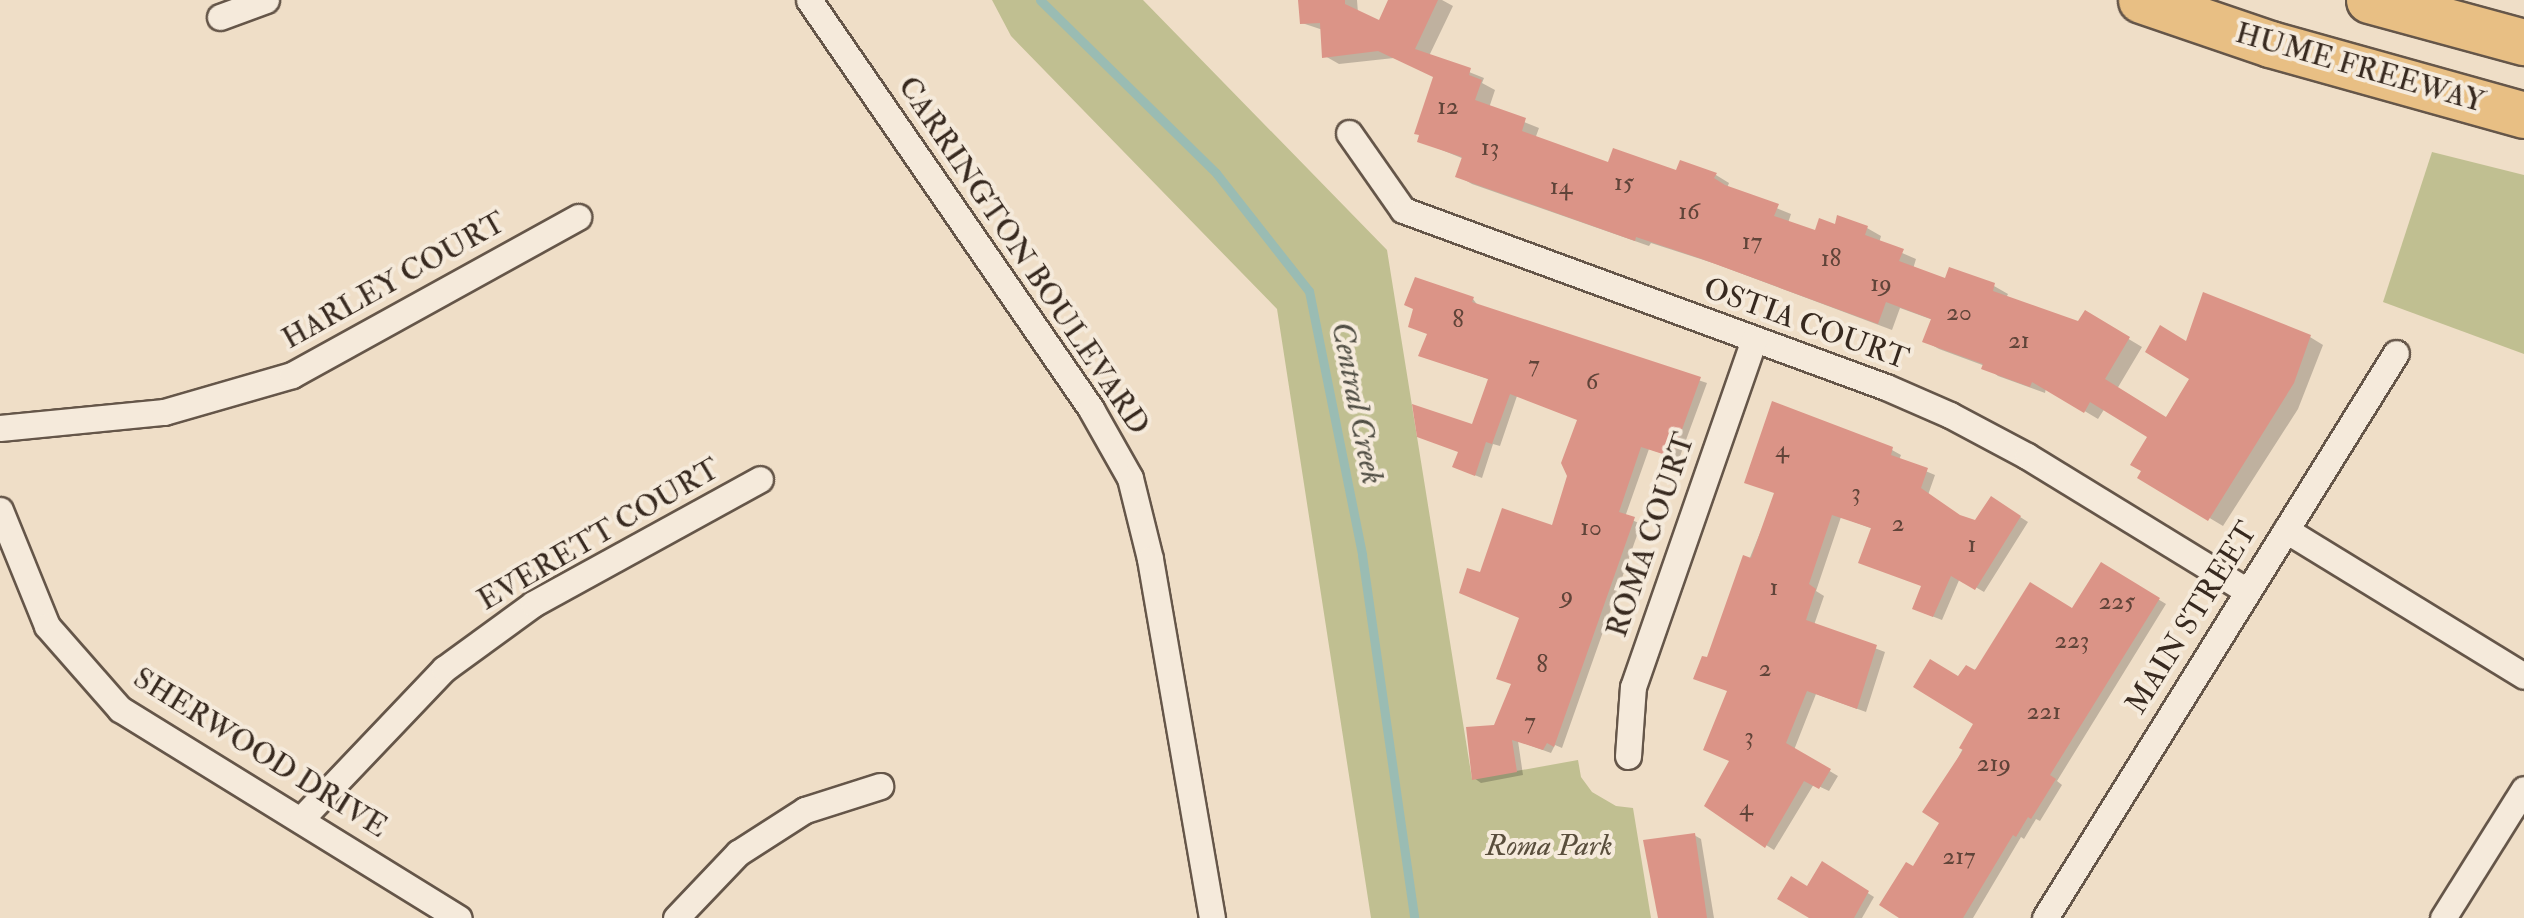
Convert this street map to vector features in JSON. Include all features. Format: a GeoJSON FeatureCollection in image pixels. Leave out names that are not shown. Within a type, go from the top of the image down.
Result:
{"type":"FeatureCollection","features":[{"type":"Feature","properties":{"kind":"highway","name":"HUME FREEWAY"},"geometry":{"type":"LineString","coordinates":[[2141,0],[2270,44],[2524,115]]}},
{"type":"Feature","properties":{"kind":"highway"},"geometry":{"type":"LineString","coordinates":[[2369,0],[2524,42]]}},
{"type":"Feature","properties":{"kind":"street"},"geometry":{"type":"LineString","coordinates":[[220,17],[266,0]]}},
{"type":"Feature","properties":{"kind":"street","name":"CARRINGTON BOULEVARD"},"geometry":{"type":"LineString","coordinates":[[809,0],[1091,409],[1130,478],[1150,559],[1212,918]]}},
{"type":"Feature","properties":{"kind":"street","name":"OSTIA COURT"},"geometry":{"type":"LineString","coordinates":[[1348,134],[1403,210],[1950,415],[2027,456],[2246,590]]}},
{"type":"Feature","properties":{"kind":"street","name":"HARLEY COURT"},"geometry":{"type":"LineString","coordinates":[[0,428],[164,412],[292,375],[578,217]]}},
{"type":"Feature","properties":{"kind":"street","name":"ROMA COURT"},"geometry":{"type":"LineString","coordinates":[[1628,756],[1633,688],[1754,339]]}},
{"type":"Feature","properties":{"kind":"street","name":"MAIN STREET"},"geometry":{"type":"LineString","coordinates":[[2044,918],[2396,353]]}},
{"type":"Feature","properties":{"kind":"street","name":"EVERETT COURT"},"geometry":{"type":"LineString","coordinates":[[302,818],[444,669],[533,604],[760,479]]}},
{"type":"Feature","properties":{"kind":"street","name":"SHERWOOD DRIVE"},"geometry":{"type":"LineString","coordinates":[[0,510],[47,626],[120,708],[460,918]]}},
{"type":"Feature","properties":{"kind":"street"},"geometry":{"type":"LineString","coordinates":[[2286,530],[2524,676]]}},
{"type":"Feature","properties":{"kind":"street"},"geometry":{"type":"LineString","coordinates":[[676,918],[738,853],[804,810],[880,786]]}},
{"type":"Feature","properties":{"kind":"street"},"geometry":{"type":"LineString","coordinates":[[2443,918],[2524,789]]}},
{"type":"Feature","properties":{"kind":"green space","name":"Roma Park"},"geometry":{"type":"Polygon","coordinates":[[[992,0],[1143,0],[1387,250],[1472,779],[1578,760],[1581,777],[1592,792],[1616,806],[1633,808],[1651,918],[1371,918],[1277,309],[1011,36],[992,0]]]}},
{"type":"Feature","properties":{"kind":"green space"},"geometry":{"type":"Polygon","coordinates":[[[2432,152],[2524,175],[2524,354],[2383,302],[2432,152]]]}},
{"type":"Feature","properties":{"kind":"building"},"geometry":{"type":"Polygon","coordinates":[[[1298,0],[1345,0],[1345,4],[1379,20],[1388,0],[1438,0],[1415,49],[1471,68],[1469,75],[1482,80],[1475,100],[1526,118],[1522,131],[1608,162],[1613,148],[1676,170],[1680,160],[1717,173],[1714,178],[1725,185],[1779,204],[1774,216],[1815,230],[1819,218],[1835,224],[1837,215],[1868,226],[1865,235],[1904,249],[1899,261],[1945,278],[1949,267],[1995,283],[1993,291],[2078,321],[2085,310],[2130,337],[2105,379],[2166,417],[2189,379],[2145,352],[2160,325],[2186,341],[2203,292],[2311,335],[2294,383],[2208,521],[2137,478],[2141,471],[2130,465],[2147,437],[2090,402],[2084,413],[2032,382],[2030,387],[1981,369],[1983,364],[1922,342],[1931,319],[1886,302],[1878,324],[1699,258],[1636,237],[1635,241],[1455,177],[1462,157],[1417,142],[1419,135],[1414,134],[1433,77],[1378,51],[1322,58],[1320,23],[1300,24],[1298,0]]]}},
{"type":"Feature","properties":{"kind":"building"},"geometry":{"type":"Polygon","coordinates":[[[1415,277],[1474,297],[1472,302],[1701,377],[1672,457],[1641,447],[1619,512],[1635,517],[1554,747],[1547,743],[1543,750],[1512,740],[1517,772],[1472,780],[1466,727],[1494,725],[1511,684],[1496,679],[1519,618],[1459,593],[1467,568],[1480,572],[1502,508],[1552,525],[1567,476],[1561,463],[1577,420],[1510,394],[1492,444],[1486,442],[1475,476],[1452,467],[1458,452],[1417,437],[1412,404],[1472,424],[1488,379],[1418,356],[1427,334],[1408,327],[1413,309],[1404,305],[1415,277]]]}},
{"type":"Feature","properties":{"kind":"building"},"geometry":{"type":"Polygon","coordinates":[[[1772,401],[1893,447],[1891,455],[1928,468],[1921,488],[1960,515],[1975,520],[1991,496],[2021,516],[1975,590],[1951,576],[1933,617],[1912,609],[1921,586],[1858,563],[1871,528],[1832,515],[1809,584],[1816,589],[1806,620],[1877,645],[1857,709],[1807,691],[1786,743],[1831,769],[1819,789],[1804,781],[1765,848],[1704,806],[1729,761],[1703,750],[1727,691],[1693,679],[1702,656],[1707,657],[1743,555],[1751,558],[1774,493],[1744,483],[1772,401]]]}},
{"type":"Feature","properties":{"kind":"building"},"geometry":{"type":"Polygon","coordinates":[[[2101,562],[2160,598],[2050,775],[2056,779],[2031,819],[2028,817],[2016,837],[2013,835],[1963,918],[1899,918],[1879,905],[1906,862],[1913,866],[1939,823],[1922,812],[1963,750],[1959,748],[1973,724],[1913,687],[1930,659],[1958,676],[1966,665],[1975,670],[2030,582],[2072,608],[2101,562]]]}},
{"type":"Feature","properties":{"kind":"building"},"geometry":{"type":"Polygon","coordinates":[[[1695,833],[1707,918],[1658,918],[1643,840],[1695,833]]]}},
{"type":"Feature","properties":{"kind":"building"},"geometry":{"type":"Polygon","coordinates":[[[1822,861],[1869,891],[1854,918],[1809,918],[1777,899],[1791,876],[1807,886],[1822,861]]]}},
{"type":"Feature","properties":{"kind":"waterway","name":"Central Creek"},"geometry":{"type":"LineString","coordinates":[[1040,0],[1216,173],[1309,291],[1362,555],[1414,918]]}}]}
